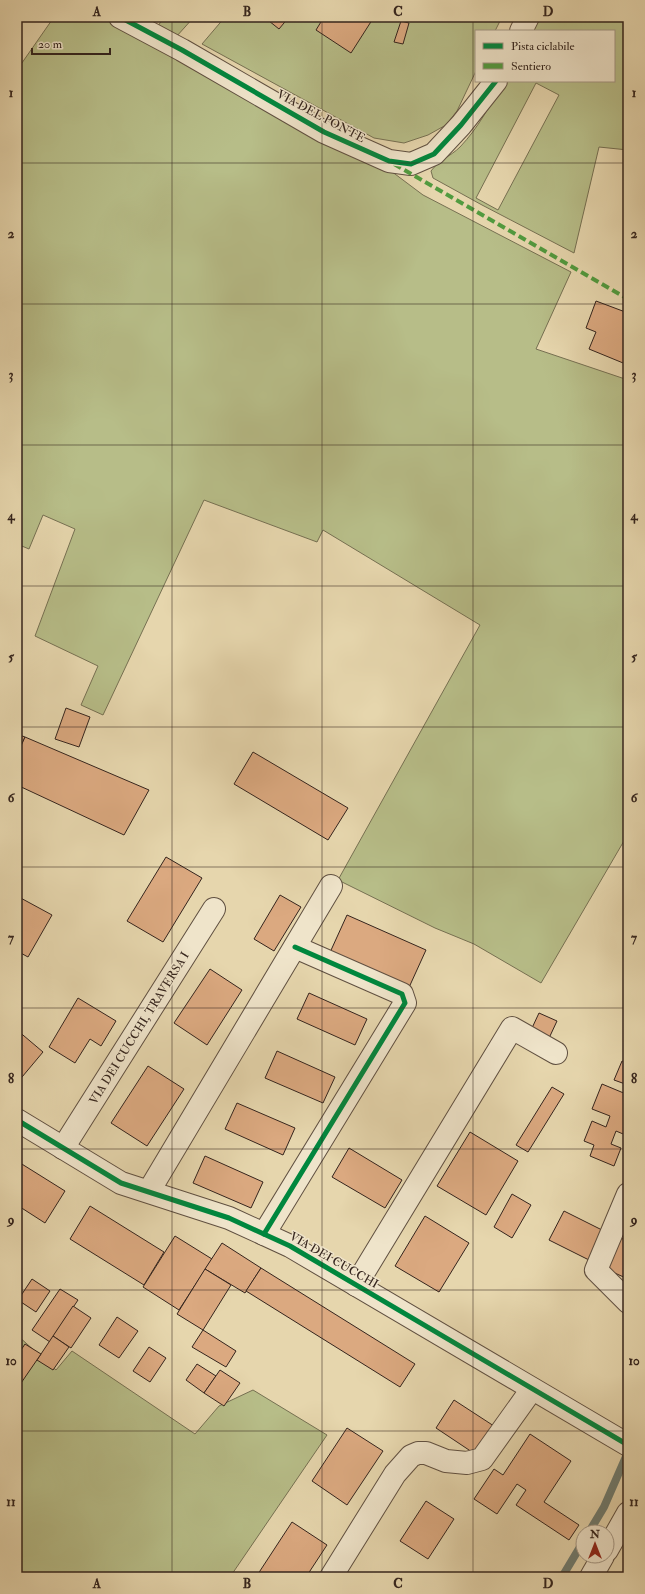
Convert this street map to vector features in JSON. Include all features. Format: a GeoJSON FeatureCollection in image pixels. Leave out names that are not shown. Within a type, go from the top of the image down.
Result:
{"type":"FeatureCollection","features":[{"type":"Feature","properties":{"kind":"street","name":"VIA DEL PONTE"},"geometry":{"type":"LineString","coordinates":[[120,17],[182,50],[324,132],[389,161],[411,164],[434,154],[461,125],[495,82]]}},
{"type":"Feature","properties":{"kind":"street"},"geometry":{"type":"LineString","coordinates":[[522,30],[528,17]]}},
{"type":"Feature","properties":{"kind":"street"},"geometry":{"type":"LineString","coordinates":[[149,1191],[331,886]]}},
{"type":"Feature","properties":{"kind":"street","name":"VIA DEI CUCCHI, TRAVERSA I"},"geometry":{"type":"LineString","coordinates":[[64,1148],[214,909]]}},
{"type":"Feature","properties":{"kind":"street"},"geometry":{"type":"LineString","coordinates":[[264,1234],[405,1002],[402,994],[294,947]]}},
{"type":"Feature","properties":{"kind":"street"},"geometry":{"type":"LineString","coordinates":[[356,1285],[512,1028],[556,1053]]}},
{"type":"Feature","properties":{"kind":"street","name":"VIA DEI CUCCHI"},"geometry":{"type":"LineString","coordinates":[[17,1120],[121,1183],[229,1218],[290,1246],[622,1442]]}},
{"type":"Feature","properties":{"kind":"street"},"geometry":{"type":"LineString","coordinates":[[628,1194],[596,1270],[628,1302]]}},
{"type":"Feature","properties":{"kind":"street"},"geometry":{"type":"LineString","coordinates":[[331,1577],[395,1474],[411,1456],[418,1452],[426,1453],[446,1461],[467,1463],[482,1459],[532,1389]]}},
{"type":"Feature","properties":{"kind":"street"},"geometry":{"type":"LineString","coordinates":[[615,1536],[628,1513]]}},
{"type":"Feature","properties":{"kind":"street"},"geometry":{"type":"LineString","coordinates":[[591,1577],[598,1564]]}},
{"type":"Feature","properties":{"kind":"green space"},"geometry":{"type":"Polygon","coordinates":[[[54,17],[103,17],[281,118],[387,168],[423,195],[571,272],[536,349],[628,380],[628,834],[541,983],[474,944],[435,928],[338,880],[480,625],[323,530],[317,542],[204,500],[103,715],[81,705],[98,666],[35,636],[75,529],[43,515],[29,549],[17,544],[17,70],[54,17]]]}},
{"type":"Feature","properties":{"kind":"green space"},"geometry":{"type":"Polygon","coordinates":[[[164,17],[194,17],[176,37],[158,26],[164,17]]]}},
{"type":"Feature","properties":{"kind":"green space"},"geometry":{"type":"Polygon","coordinates":[[[225,17],[502,17],[496,30],[475,30],[475,73],[457,111],[446,125],[428,135],[404,143],[374,138],[202,44],[225,17]]]}},
{"type":"Feature","properties":{"kind":"green space"},"geometry":{"type":"Polygon","coordinates":[[[531,17],[628,17],[628,150],[599,147],[574,253],[433,178],[431,171],[460,147],[473,132],[489,107],[502,82],[615,82],[615,30],[524,30],[531,17]],[[536,83],[476,198],[498,210],[559,95],[536,83]]]}},
{"type":"Feature","properties":{"kind":"green space"},"geometry":{"type":"Polygon","coordinates":[[[17,1335],[56,1370],[72,1351],[195,1434],[219,1406],[253,1390],[327,1435],[230,1577],[17,1577],[17,1335]]]}},
{"type":"Feature","properties":{"kind":"building"},"geometry":{"type":"Polygon","coordinates":[[[264,17],[289,17],[279,29],[264,17]]]}},
{"type":"Feature","properties":{"kind":"building"},"geometry":{"type":"Polygon","coordinates":[[[324,17],[374,17],[351,53],[316,30],[324,17]]]}},
{"type":"Feature","properties":{"kind":"building"},"geometry":{"type":"Polygon","coordinates":[[[401,21],[409,23],[403,44],[394,42],[401,21]]]}},
{"type":"Feature","properties":{"kind":"building"},"geometry":{"type":"Polygon","coordinates":[[[596,301],[628,313],[628,365],[589,349],[596,332],[586,328],[596,301]]]}},
{"type":"Feature","properties":{"kind":"building"},"geometry":{"type":"Polygon","coordinates":[[[66,708],[90,717],[79,747],[55,739],[66,708]]]}},
{"type":"Feature","properties":{"kind":"building"},"geometry":{"type":"Polygon","coordinates":[[[17,734],[25,737],[17,755],[17,734]]]}},
{"type":"Feature","properties":{"kind":"building"},"geometry":{"type":"Polygon","coordinates":[[[25,737],[149,790],[124,835],[17,785],[17,755],[25,737]]]}},
{"type":"Feature","properties":{"kind":"building"},"geometry":{"type":"Polygon","coordinates":[[[253,752],[348,808],[328,840],[234,784],[253,752]]]}},
{"type":"Feature","properties":{"kind":"building"},"geometry":{"type":"Polygon","coordinates":[[[166,857],[202,878],[163,942],[127,921],[166,857]]]}},
{"type":"Feature","properties":{"kind":"building"},"geometry":{"type":"Polygon","coordinates":[[[280,895],[301,907],[274,951],[254,939],[280,895]]]}},
{"type":"Feature","properties":{"kind":"building"},"geometry":{"type":"Polygon","coordinates":[[[17,896],[52,915],[28,957],[17,951],[17,896]]]}},
{"type":"Feature","properties":{"kind":"building"},"geometry":{"type":"Polygon","coordinates":[[[347,915],[426,950],[406,994],[327,959],[347,915]]]}},
{"type":"Feature","properties":{"kind":"building"},"geometry":{"type":"Polygon","coordinates":[[[210,969],[242,990],[207,1045],[174,1023],[210,969]]]}},
{"type":"Feature","properties":{"kind":"building"},"geometry":{"type":"Polygon","coordinates":[[[309,993],[367,1019],[355,1045],[297,1019],[309,993]]]}},
{"type":"Feature","properties":{"kind":"building"},"geometry":{"type":"Polygon","coordinates":[[[78,998],[116,1021],[101,1046],[90,1039],[75,1063],[49,1047],[78,998]]]}},
{"type":"Feature","properties":{"kind":"building"},"geometry":{"type":"Polygon","coordinates":[[[539,1013],[557,1021],[543,1051],[525,1043],[539,1013]]]}},
{"type":"Feature","properties":{"kind":"building"},"geometry":{"type":"Polygon","coordinates":[[[17,1030],[43,1052],[17,1083],[17,1030]]]}},
{"type":"Feature","properties":{"kind":"building"},"geometry":{"type":"Polygon","coordinates":[[[277,1051],[335,1077],[323,1103],[265,1078],[277,1051]]]}},
{"type":"Feature","properties":{"kind":"building"},"geometry":{"type":"Polygon","coordinates":[[[622,1061],[628,1063],[628,1085],[614,1080],[622,1061]]]}},
{"type":"Feature","properties":{"kind":"building"},"geometry":{"type":"Polygon","coordinates":[[[148,1066],[184,1089],[147,1146],[111,1123],[148,1066]]]}},
{"type":"Feature","properties":{"kind":"building"},"geometry":{"type":"Polygon","coordinates":[[[602,1084],[626,1094],[628,1088],[626,1113],[628,1114],[628,1136],[616,1131],[611,1144],[621,1148],[614,1166],[590,1156],[594,1145],[584,1141],[592,1121],[606,1127],[610,1116],[592,1109],[602,1084]]]}},
{"type":"Feature","properties":{"kind":"building"},"geometry":{"type":"Polygon","coordinates":[[[552,1087],[564,1094],[528,1152],[516,1145],[552,1087]]]}},
{"type":"Feature","properties":{"kind":"building"},"geometry":{"type":"Polygon","coordinates":[[[237,1103],[295,1128],[283,1155],[225,1129],[237,1103]]]}},
{"type":"Feature","properties":{"kind":"building"},"geometry":{"type":"Polygon","coordinates":[[[470,1132],[518,1161],[486,1215],[437,1186],[470,1132]]]}},
{"type":"Feature","properties":{"kind":"building"},"geometry":{"type":"Polygon","coordinates":[[[349,1148],[402,1180],[385,1208],[332,1177],[349,1148]]]}},
{"type":"Feature","properties":{"kind":"building"},"geometry":{"type":"Polygon","coordinates":[[[205,1156],[263,1182],[251,1208],[193,1183],[205,1156]]]}},
{"type":"Feature","properties":{"kind":"building"},"geometry":{"type":"Polygon","coordinates":[[[17,1161],[65,1191],[45,1223],[17,1205],[17,1161]]]}},
{"type":"Feature","properties":{"kind":"building"},"geometry":{"type":"Polygon","coordinates":[[[512,1194],[531,1205],[512,1238],[494,1227],[512,1194]]]}},
{"type":"Feature","properties":{"kind":"building"},"geometry":{"type":"Polygon","coordinates":[[[90,1206],[164,1252],[144,1285],[70,1239],[90,1206]]]}},
{"type":"Feature","properties":{"kind":"building"},"geometry":{"type":"Polygon","coordinates":[[[564,1211],[606,1232],[591,1261],[549,1240],[564,1211]]]}},
{"type":"Feature","properties":{"kind":"building"},"geometry":{"type":"Polygon","coordinates":[[[425,1216],[469,1243],[439,1292],[395,1266],[425,1216]]]}},
{"type":"Feature","properties":{"kind":"building"},"geometry":{"type":"Polygon","coordinates":[[[611,1234],[628,1241],[628,1279],[597,1265],[611,1234]]]}},
{"type":"Feature","properties":{"kind":"building"},"geometry":{"type":"Polygon","coordinates":[[[175,1236],[212,1259],[179,1310],[143,1287],[175,1236]]]}},
{"type":"Feature","properties":{"kind":"building"},"geometry":{"type":"Polygon","coordinates":[[[222,1243],[261,1268],[245,1293],[205,1269],[222,1243]]]}},
{"type":"Feature","properties":{"kind":"building"},"geometry":{"type":"Polygon","coordinates":[[[261,1268],[415,1364],[400,1387],[246,1291],[261,1268]]]}},
{"type":"Feature","properties":{"kind":"building"},"geometry":{"type":"Polygon","coordinates":[[[205,1269],[231,1285],[203,1330],[177,1314],[205,1269]]]}},
{"type":"Feature","properties":{"kind":"building"},"geometry":{"type":"Polygon","coordinates":[[[32,1279],[50,1291],[36,1312],[18,1300],[32,1279]]]}},
{"type":"Feature","properties":{"kind":"building"},"geometry":{"type":"Polygon","coordinates":[[[60,1289],[78,1300],[50,1342],[32,1330],[60,1289]]]}},
{"type":"Feature","properties":{"kind":"building"},"geometry":{"type":"Polygon","coordinates":[[[73,1306],[91,1318],[71,1348],[53,1336],[73,1306]]]}},
{"type":"Feature","properties":{"kind":"building"},"geometry":{"type":"Polygon","coordinates":[[[117,1317],[138,1331],[119,1358],[99,1345],[117,1317]]]}},
{"type":"Feature","properties":{"kind":"building"},"geometry":{"type":"Polygon","coordinates":[[[203,1330],[236,1351],[226,1367],[192,1347],[203,1330]]]}},
{"type":"Feature","properties":{"kind":"building"},"geometry":{"type":"Polygon","coordinates":[[[53,1336],[69,1347],[53,1370],[37,1360],[53,1336]]]}},
{"type":"Feature","properties":{"kind":"building"},"geometry":{"type":"Polygon","coordinates":[[[25,1344],[41,1354],[19,1386],[17,1385],[17,1356],[25,1344]]]}},
{"type":"Feature","properties":{"kind":"building"},"geometry":{"type":"Polygon","coordinates":[[[149,1347],[166,1358],[150,1382],[133,1371],[149,1347]]]}},
{"type":"Feature","properties":{"kind":"building"},"geometry":{"type":"Polygon","coordinates":[[[197,1364],[216,1376],[204,1393],[186,1380],[197,1364]]]}},
{"type":"Feature","properties":{"kind":"building"},"geometry":{"type":"Polygon","coordinates":[[[220,1370],[240,1383],[224,1406],[204,1393],[220,1370]]]}},
{"type":"Feature","properties":{"kind":"building"},"geometry":{"type":"Polygon","coordinates":[[[454,1400],[497,1428],[478,1456],[436,1428],[454,1400]]]}},
{"type":"Feature","properties":{"kind":"building"},"geometry":{"type":"Polygon","coordinates":[[[347,1428],[383,1451],[347,1505],[312,1481],[347,1428]]]}},
{"type":"Feature","properties":{"kind":"building"},"geometry":{"type":"Polygon","coordinates":[[[530,1434],[571,1461],[544,1502],[577,1524],[575,1524],[575,1531],[569,1540],[516,1505],[526,1490],[517,1484],[497,1514],[474,1499],[494,1469],[503,1475],[530,1434]]]}},
{"type":"Feature","properties":{"kind":"building"},"geometry":{"type":"Polygon","coordinates":[[[426,1501],[454,1519],[428,1559],[400,1541],[426,1501]]]}},
{"type":"Feature","properties":{"kind":"building"},"geometry":{"type":"Polygon","coordinates":[[[292,1522],[327,1545],[306,1577],[256,1577],[292,1522]]]}},
{"type":"Feature","properties":{"kind":"waterway"},"geometry":{"type":"LineString","coordinates":[[594,1524],[604,1507],[628,1452]]}},
{"type":"Feature","properties":{"kind":"waterway"},"geometry":{"type":"LineString","coordinates":[[562,1577],[575,1555]]}},
{"type":"Feature","properties":{"kind":"marked path"},"geometry":{"type":"LineString","coordinates":[[394,164],[628,299]]}},
{"type":"Feature","properties":{"kind":"cycle path"},"geometry":{"type":"LineString","coordinates":[[120,17],[182,50],[324,132],[389,161],[411,164],[434,154],[461,125],[495,82]]}},
{"type":"Feature","properties":{"kind":"cycle path"},"geometry":{"type":"LineString","coordinates":[[264,1234],[405,1003],[402,994],[295,947]]}},
{"type":"Feature","properties":{"kind":"cycle path"},"geometry":{"type":"LineString","coordinates":[[17,1120],[121,1183],[229,1218],[290,1246],[628,1445]]}}]}
